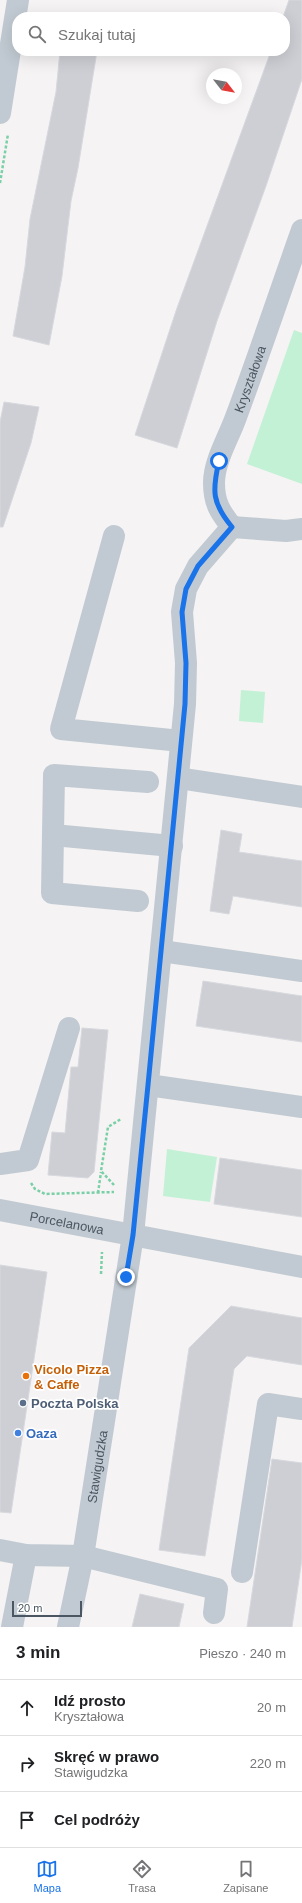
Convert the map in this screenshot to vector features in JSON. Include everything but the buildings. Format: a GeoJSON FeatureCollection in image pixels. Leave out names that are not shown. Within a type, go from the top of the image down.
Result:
{"type":"FeatureCollection","features":[{"type":"Feature","properties":{"kind":"street"},"geometry":{"type":"LineString","coordinates":[[16,12],[18,0]]}},
{"type":"Feature","properties":{"kind":"street"},"geometry":{"type":"LineString","coordinates":[[0,113],[12,38]]}},
{"type":"Feature","properties":{"kind":"street","name":"Kryształowa"},"geometry":{"type":"LineString","coordinates":[[232,527],[220,512],[215,497],[214,481],[219,461],[302,230]]}},
{"type":"Feature","properties":{"kind":"street"},"geometry":{"type":"LineString","coordinates":[[232,527],[286,531],[302,529]]}},
{"type":"Feature","properties":{"kind":"street","name":"Stawigudzka"},"geometry":{"type":"LineString","coordinates":[[68,1627],[84,1556],[133,1235],[185,704],[186,663],[182,612],[186,589],[198,566],[232,527]]}},
{"type":"Feature","properties":{"kind":"street"},"geometry":{"type":"LineString","coordinates":[[114,536],[60,729],[181,741]]}},
{"type":"Feature","properties":{"kind":"street"},"geometry":{"type":"LineString","coordinates":[[138,901],[52,893],[54,775],[148,782]]}},
{"type":"Feature","properties":{"kind":"street"},"geometry":{"type":"LineString","coordinates":[[178,778],[302,797]]}},
{"type":"Feature","properties":{"kind":"street"},"geometry":{"type":"LineString","coordinates":[[53,835],[172,846]]}},
{"type":"Feature","properties":{"kind":"street"},"geometry":{"type":"LineString","coordinates":[[161,951],[302,971]]}},
{"type":"Feature","properties":{"kind":"street"},"geometry":{"type":"LineString","coordinates":[[0,1164],[28,1160],[69,1028]]}},
{"type":"Feature","properties":{"kind":"street"},"geometry":{"type":"LineString","coordinates":[[148,1085],[302,1107]]}},
{"type":"Feature","properties":{"kind":"street","name":"Porcelanowa"},"geometry":{"type":"LineString","coordinates":[[0,1210],[133,1235]]}},
{"type":"Feature","properties":{"kind":"street"},"geometry":{"type":"LineString","coordinates":[[133,1235],[302,1267]]}},
{"type":"Feature","properties":{"kind":"street"},"geometry":{"type":"LineString","coordinates":[[242,1572],[268,1404],[302,1409]]}},
{"type":"Feature","properties":{"kind":"street"},"geometry":{"type":"LineString","coordinates":[[0,1550],[26,1555],[84,1556],[217,1590],[214,1613]]}},
{"type":"Feature","properties":{"kind":"street"},"geometry":{"type":"LineString","coordinates":[[12,1627],[26,1555]]}},
{"type":"Feature","properties":{"kind":"path"},"geometry":{"type":"LineString","coordinates":[[98,1193],[108,1127],[125,1117]]}},
{"type":"Feature","properties":{"kind":"path"},"geometry":{"type":"LineString","coordinates":[[101,1171],[115,1186]]}},
{"type":"Feature","properties":{"kind":"path"},"geometry":{"type":"LineString","coordinates":[[44,1194],[120,1191]]}},
{"type":"Feature","properties":{"kind":"green space"},"geometry":{"type":"Polygon","coordinates":[[[294,330],[302,333],[302,484],[247,464],[294,330]]]}},
{"type":"Feature","properties":{"kind":"green space"},"geometry":{"type":"Polygon","coordinates":[[[241,690],[265,692],[263,723],[239,721],[241,690]]]}},
{"type":"Feature","properties":{"kind":"green space"},"geometry":{"type":"Polygon","coordinates":[[[167,1149],[217,1157],[210,1202],[163,1196],[167,1149]]]}},
{"type":"Feature","properties":{"kind":"place","name":"Vicolo Pizza & Caffe"},"geometry":{"type":"Point","coordinates":[26,1376]}},
{"type":"Feature","properties":{"kind":"place","name":"Poczta Polska"},"geometry":{"type":"Point","coordinates":[23,1403]}},
{"type":"Feature","properties":{"kind":"place","name":"Oaza"},"geometry":{"type":"Point","coordinates":[18,1433]}},
{"type":"Feature","properties":{"kind":"route"},"geometry":{"type":"LineString","coordinates":[[126,1277],[133,1235],[185,704],[186,663],[182,612],[186,589],[198,566],[232,527],[220,512],[215,497],[214,481],[219,461]]}}]}
